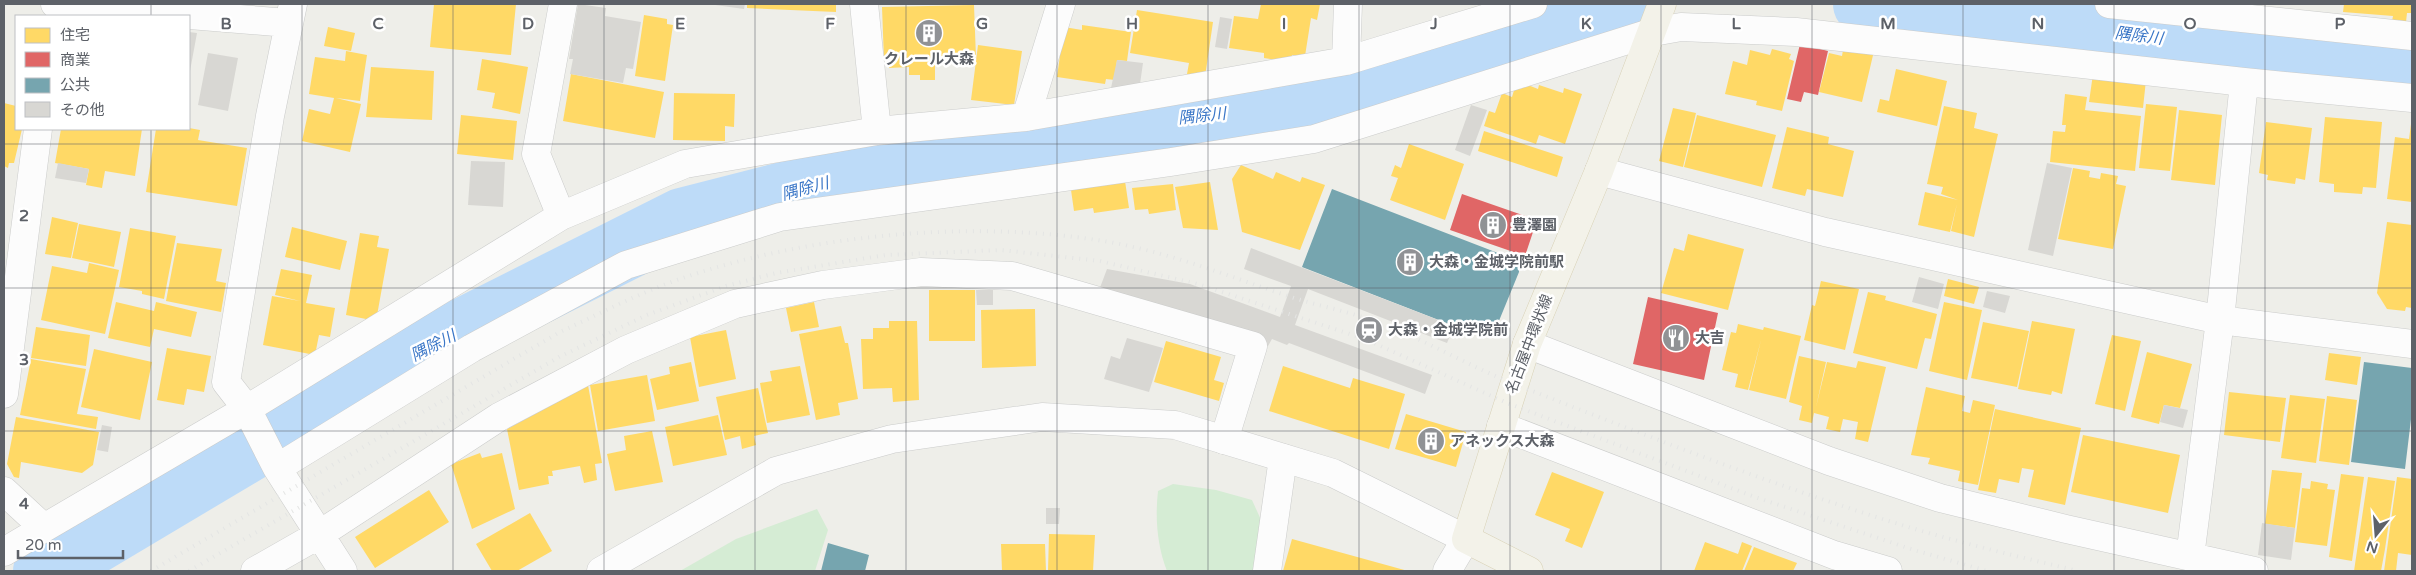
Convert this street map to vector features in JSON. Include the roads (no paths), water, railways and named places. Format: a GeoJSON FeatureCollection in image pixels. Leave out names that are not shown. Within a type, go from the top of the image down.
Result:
{"type":"FeatureCollection","features":[{"type":"Feature","properties":{"kind":"main road","name":"名古屋中環状線"},"geometry":{"type":"LineString","coordinates":[[1466,539],[1526,344],[1599,171],[1657,18]]}},
{"type":"Feature","properties":{"kind":"main road"},"geometry":{"type":"LineString","coordinates":[[1466,539],[1529,571]]}},
{"type":"Feature","properties":{"kind":"street"},"geometry":{"type":"LineString","coordinates":[[55,4],[291,13],[238,301],[226,382],[252,418],[275,464],[343,571]]}},
{"type":"Feature","properties":{"kind":"street"},"geometry":{"type":"LineString","coordinates":[[561,216],[536,154],[563,4]]}},
{"type":"Feature","properties":{"kind":"street"},"geometry":{"type":"LineString","coordinates":[[864,4],[877,131]]}},
{"type":"Feature","properties":{"kind":"street"},"geometry":{"type":"LineString","coordinates":[[1026,117],[1061,4]]}},
{"type":"Feature","properties":{"kind":"street"},"geometry":{"type":"LineString","coordinates":[[1346,62],[1348,4]]}},
{"type":"Feature","properties":{"kind":"street"},"geometry":{"type":"LineString","coordinates":[[4,552],[44,528],[252,418],[561,216],[685,164],[877,131],[1026,117],[1346,62],[1533,4]]}},
{"type":"Feature","properties":{"kind":"street"},"geometry":{"type":"LineString","coordinates":[[2109,4],[2255,11],[2412,36]]}},
{"type":"Feature","properties":{"kind":"street"},"geometry":{"type":"LineString","coordinates":[[275,464],[472,348],[626,265],[780,217],[1171,162],[1314,139],[1657,18],[1681,27],[1796,32],[2244,82],[2412,98]]}},
{"type":"Feature","properties":{"kind":"street"},"geometry":{"type":"LineString","coordinates":[[2190,556],[2220,320],[2244,82]]}},
{"type":"Feature","properties":{"kind":"street"},"geometry":{"type":"LineString","coordinates":[[4,394],[38,130]]}},
{"type":"Feature","properties":{"kind":"street"},"geometry":{"type":"LineString","coordinates":[[1599,171],[1825,232],[2220,320],[2412,344]]}},
{"type":"Feature","properties":{"kind":"street"},"geometry":{"type":"LineString","coordinates":[[255,571],[320,534],[499,417],[626,350],[735,304],[823,285],[921,272],[1012,276],[1253,346],[1224,440]]}},
{"type":"Feature","properties":{"kind":"street"},"geometry":{"type":"LineString","coordinates":[[1526,344],[1829,461],[1940,498],[2066,529],[2254,571]]}},
{"type":"Feature","properties":{"kind":"street"},"geometry":{"type":"LineString","coordinates":[[602,571],[776,471],[892,439],[1042,417],[1176,425],[1333,473],[1466,539],[1447,571]]}},
{"type":"Feature","properties":{"kind":"street"},"geometry":{"type":"LineString","coordinates":[[1501,426],[1834,555],[1888,571]]}},
{"type":"Feature","properties":{"kind":"street"},"geometry":{"type":"LineString","coordinates":[[1267,571],[1283,458]]}},
{"type":"Feature","properties":{"kind":"street"},"geometry":{"type":"LineString","coordinates":[[4,491],[44,528]]}},
{"type":"Feature","properties":{"kind":"waterway","name":"隅除川"},"geometry":{"type":"LineString","coordinates":[[45,571],[258,444],[336,394],[682,220],[931,156],[1188,115],[1290,107],[1536,37],[1637,4]]}},
{"type":"Feature","properties":{"kind":"waterway","name":"隅除川"},"geometry":{"type":"LineString","coordinates":[[1865,4],[2039,26],[2074,26],[2230,46],[2282,49],[2412,68]]}},
{"type":"Feature","properties":{"kind":"railway"},"geometry":{"type":"LineString","coordinates":[[151,571],[560,332],[662,286],[727,265],[779,252],[833,242],[888,235],[998,231],[1103,241],[1152,252],[1200,266],[1294,298],[1390,327],[1517,385],[1815,497],[1935,535],[2078,571]]}},
{"type":"Feature","properties":{"kind":"railway"},"geometry":{"type":"LineString","coordinates":[[189,571],[561,356],[647,315],[726,286],[776,273],[886,255],[1001,250],[1100,261],[1198,284],[1365,339],[1507,403],[1755,497],[1914,550],[1987,571]]}},
{"type":"Feature","properties":{"kind":"place","name":"クレール大森"},"geometry":{"type":"Point","coordinates":[929,33]}},
{"type":"Feature","properties":{"kind":"place","name":"豊澤園"},"geometry":{"type":"Point","coordinates":[1493,225]}},
{"type":"Feature","properties":{"kind":"place","name":"大森・金城学院前駅"},"geometry":{"type":"Point","coordinates":[1410,262]}},
{"type":"Feature","properties":{"kind":"place","name":"大森・金城学院前"},"geometry":{"type":"Point","coordinates":[1369,330]}},
{"type":"Feature","properties":{"kind":"place","name":"大吉"},"geometry":{"type":"Point","coordinates":[1676,338]}},
{"type":"Feature","properties":{"kind":"place","name":"アネックス大森"},"geometry":{"type":"Point","coordinates":[1431,441]}}]}
